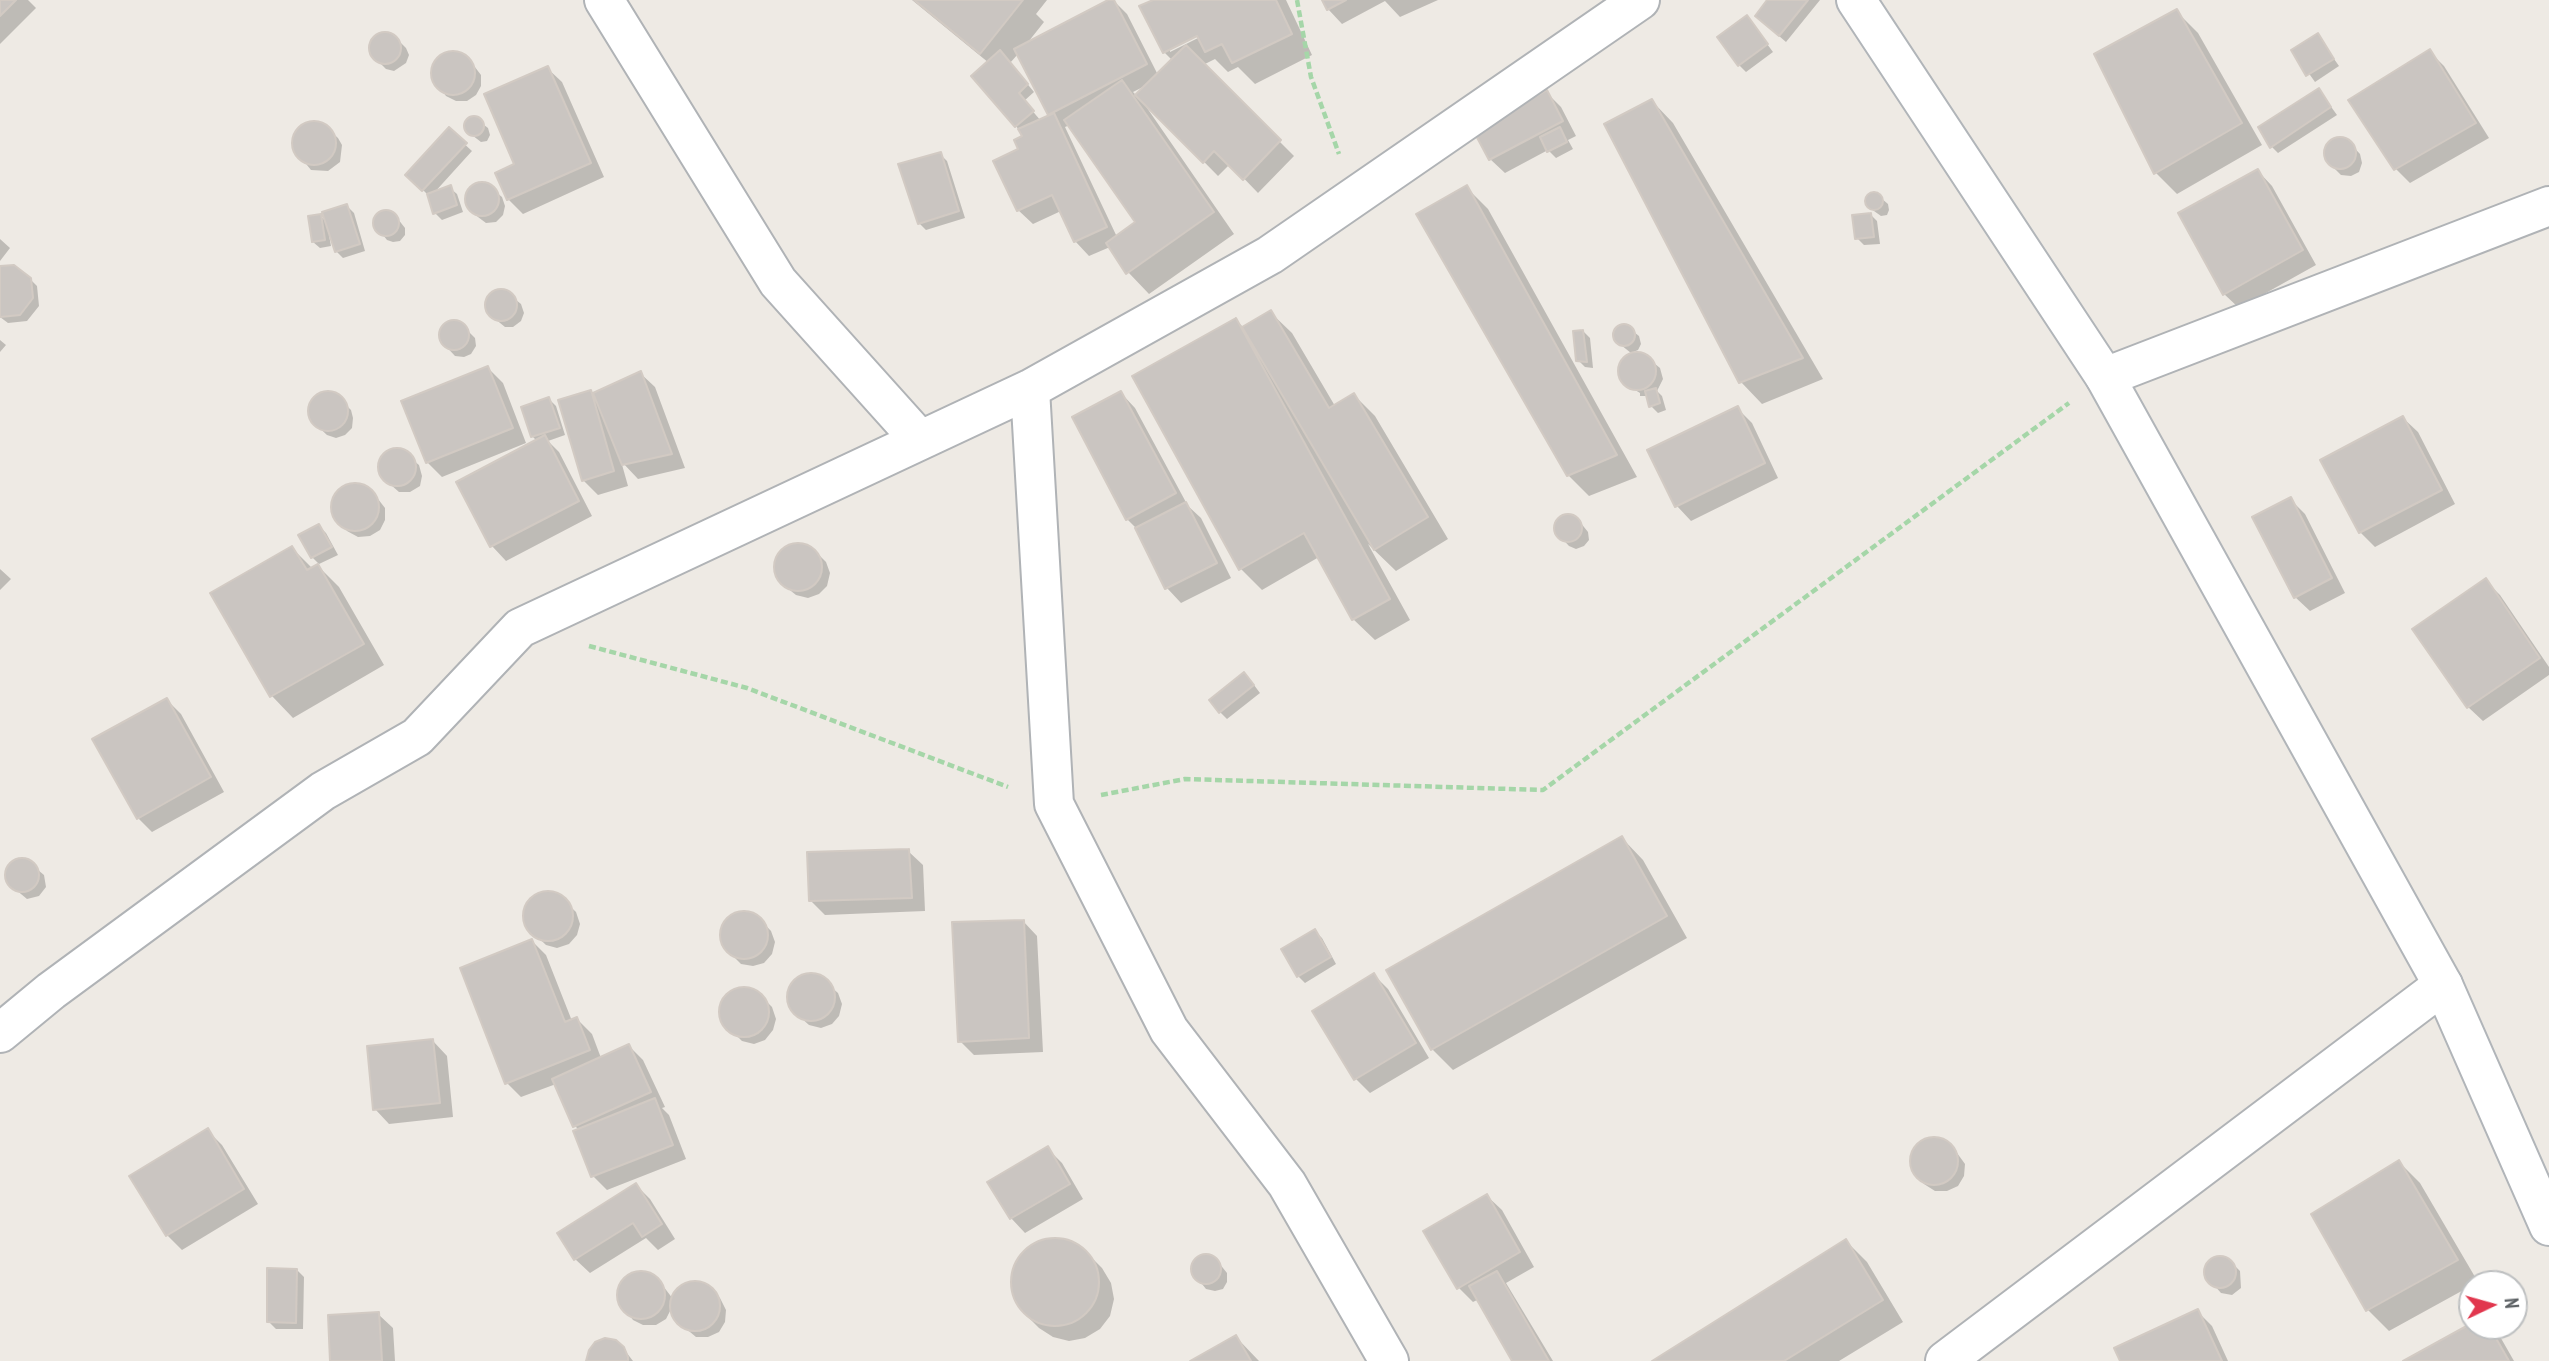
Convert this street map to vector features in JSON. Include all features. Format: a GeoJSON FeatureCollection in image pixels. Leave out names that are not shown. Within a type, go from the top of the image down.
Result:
{"type":"FeatureCollection","features":[{"type":"Feature","properties":{"kind":"street"},"geometry":{"type":"LineString","coordinates":[[604,0],[778,282],[920,440]]}},
{"type":"Feature","properties":{"kind":"street"},"geometry":{"type":"LineString","coordinates":[[0,1033],[51,991],[323,791],[417,737],[520,628],[1030,389],[1270,254],[1640,0]]}},
{"type":"Feature","properties":{"kind":"street"},"geometry":{"type":"LineString","coordinates":[[1856,0],[2105,377],[2443,985],[2549,1226]]}},
{"type":"Feature","properties":{"kind":"street"},"geometry":{"type":"LineString","coordinates":[[2105,377],[2549,206]]}},
{"type":"Feature","properties":{"kind":"street"},"geometry":{"type":"LineString","coordinates":[[1030,389],[1054,804],[1169,1030],[1287,1184],[1389,1361]]}},
{"type":"Feature","properties":{"kind":"street"},"geometry":{"type":"LineString","coordinates":[[1945,1361],[2443,985]]}},
{"type":"Feature","properties":{"kind":"path"},"geometry":{"type":"LineString","coordinates":[[1297,0],[1311,77],[1354,198]]}},
{"type":"Feature","properties":{"kind":"path"},"geometry":{"type":"LineString","coordinates":[[587,646],[747,688],[1054,804],[1185,779],[1543,790],[2105,377]]}},
{"type":"Feature","properties":{"kind":"building"},"geometry":{"type":"Polygon","coordinates":[[[0,0],[16,0],[0,16],[0,0]]]}},
{"type":"Feature","properties":{"kind":"building"},"geometry":{"type":"Polygon","coordinates":[[[914,0],[1023,0],[980,54],[914,0]]]}},
{"type":"Feature","properties":{"kind":"building"},"geometry":{"type":"Polygon","coordinates":[[[1108,0],[1114,0],[1147,64],[1048,115],[1014,49],[1108,0]]]}},
{"type":"Feature","properties":{"kind":"building"},"geometry":{"type":"Polygon","coordinates":[[[1153,0],[1276,0],[1292,34],[1232,63],[1222,44],[1205,52],[1197,36],[1163,53],[1139,6],[1153,0]]]}},
{"type":"Feature","properties":{"kind":"building"},"geometry":{"type":"Polygon","coordinates":[[[1322,0],[1346,0],[1327,10],[1322,0]]]}},
{"type":"Feature","properties":{"kind":"building"},"geometry":{"type":"Polygon","coordinates":[[[1767,0],[1808,0],[1779,36],[1755,16],[1767,0]]]}},
{"type":"Feature","properties":{"kind":"building"},"geometry":{"type":"Polygon","coordinates":[[[2177,9],[2242,123],[2154,174],[2094,54],[2177,9]]]}},
{"type":"Feature","properties":{"kind":"building"},"geometry":{"type":"Polygon","coordinates":[[[1747,15],[1768,44],[1738,66],[1717,37],[1747,15]]]}},
{"type":"Feature","properties":{"kind":"building"},"geometry":{"type":"Polygon","coordinates":[[[385,32],[397,36],[401,48],[397,60],[385,64],[373,60],[369,48],[373,36],[385,32]]]}},
{"type":"Feature","properties":{"kind":"building"},"geometry":{"type":"Polygon","coordinates":[[[2318,33],[2334,59],[2306,76],[2291,50],[2318,33]]]}},
{"type":"Feature","properties":{"kind":"building"},"geometry":{"type":"Polygon","coordinates":[[[1186,45],[1281,140],[1243,180],[1214,151],[1203,163],[1135,95],[1186,45]]]}},
{"type":"Feature","properties":{"kind":"building"},"geometry":{"type":"Polygon","coordinates":[[[2430,49],[2476,123],[2394,170],[2348,100],[2430,49]]]}},
{"type":"Feature","properties":{"kind":"building"},"geometry":{"type":"Polygon","coordinates":[[[1000,50],[1028,84],[1019,93],[1034,111],[1015,127],[971,76],[1000,50]]]}},
{"type":"Feature","properties":{"kind":"building"},"geometry":{"type":"Polygon","coordinates":[[[453,51],[469,57],[475,73],[469,89],[453,95],[437,89],[431,73],[437,57],[453,51]]]}},
{"type":"Feature","properties":{"kind":"building"},"geometry":{"type":"Polygon","coordinates":[[[548,66],[591,163],[507,200],[495,173],[514,164],[484,94],[548,66]]]}},
{"type":"Feature","properties":{"kind":"building"},"geometry":{"type":"Polygon","coordinates":[[[1122,80],[1214,212],[1126,274],[1106,243],[1135,222],[1064,120],[1122,80]]]}},
{"type":"Feature","properties":{"kind":"building"},"geometry":{"type":"Polygon","coordinates":[[[2319,88],[2331,107],[2270,148],[2258,127],[2319,88]]]}},
{"type":"Feature","properties":{"kind":"building"},"geometry":{"type":"Polygon","coordinates":[[[1547,90],[1563,121],[1489,160],[1473,130],[1547,90]]]}},
{"type":"Feature","properties":{"kind":"building"},"geometry":{"type":"Polygon","coordinates":[[[1652,99],[1803,358],[1739,383],[1604,124],[1652,99]]]}},
{"type":"Feature","properties":{"kind":"building"},"geometry":{"type":"Polygon","coordinates":[[[1054,113],[1107,227],[1074,242],[1052,195],[1017,211],[993,161],[1018,149],[1014,140],[1022,136],[1018,129],[1054,113]]]}},
{"type":"Feature","properties":{"kind":"building"},"geometry":{"type":"Polygon","coordinates":[[[474,116],[481,119],[484,126],[481,133],[474,136],[467,133],[464,126],[467,119],[474,116]]]}},
{"type":"Feature","properties":{"kind":"building"},"geometry":{"type":"Polygon","coordinates":[[[314,121],[323,122],[330,127],[335,134],[335,152],[330,159],[323,164],[314,165],[305,164],[298,159],[293,152],[292,143],[293,134],[298,127],[305,122],[314,121]]]}},
{"type":"Feature","properties":{"kind":"building"},"geometry":{"type":"Polygon","coordinates":[[[449,127],[467,143],[422,191],[405,175],[449,127]]]}},
{"type":"Feature","properties":{"kind":"building"},"geometry":{"type":"Polygon","coordinates":[[[1560,127],[1567,142],[1547,152],[1540,137],[1560,127]]]}},
{"type":"Feature","properties":{"kind":"building"},"geometry":{"type":"Polygon","coordinates":[[[2340,137],[2351,142],[2356,153],[2351,164],[2340,169],[2329,164],[2324,153],[2329,142],[2340,137]]]}},
{"type":"Feature","properties":{"kind":"building"},"geometry":{"type":"Polygon","coordinates":[[[941,152],[959,211],[918,224],[898,164],[941,152]]]}},
{"type":"Feature","properties":{"kind":"building"},"geometry":{"type":"Polygon","coordinates":[[[2258,169],[2303,250],[2223,295],[2178,213],[2258,169]]]}},
{"type":"Feature","properties":{"kind":"building"},"geometry":{"type":"Polygon","coordinates":[[[482,182],[494,187],[499,199],[494,211],[482,216],[470,211],[465,199],[470,187],[482,182]]]}},
{"type":"Feature","properties":{"kind":"building"},"geometry":{"type":"Polygon","coordinates":[[[451,185],[457,205],[433,214],[427,194],[451,185]]]}},
{"type":"Feature","properties":{"kind":"building"},"geometry":{"type":"Polygon","coordinates":[[[1467,185],[1617,455],[1567,476],[1416,214],[1467,185]]]}},
{"type":"Feature","properties":{"kind":"building"},"geometry":{"type":"Polygon","coordinates":[[[1870,192],[1878,192],[1883,201],[1881,208],[1870,210],[1865,205],[1865,197],[1870,192]]]}},
{"type":"Feature","properties":{"kind":"building"},"geometry":{"type":"Polygon","coordinates":[[[347,204],[360,244],[335,252],[322,212],[347,204]]]}},
{"type":"Feature","properties":{"kind":"building"},"geometry":{"type":"Polygon","coordinates":[[[386,210],[395,214],[399,223],[395,232],[386,236],[377,232],[373,223],[377,214],[386,210]]]}},
{"type":"Feature","properties":{"kind":"building"},"geometry":{"type":"Polygon","coordinates":[[[1871,213],[1874,237],[1855,239],[1852,215],[1871,213]]]}},
{"type":"Feature","properties":{"kind":"building"},"geometry":{"type":"Polygon","coordinates":[[[321,214],[325,240],[312,242],[308,216],[321,214]]]}},
{"type":"Feature","properties":{"kind":"building"},"geometry":{"type":"Polygon","coordinates":[[[14,265],[31,278],[33,298],[20,315],[0,317],[0,266],[14,265]]]}},
{"type":"Feature","properties":{"kind":"building"},"geometry":{"type":"Polygon","coordinates":[[[501,289],[512,294],[517,305],[512,316],[501,321],[490,316],[485,305],[490,294],[501,289]]]}},
{"type":"Feature","properties":{"kind":"building"},"geometry":{"type":"Polygon","coordinates":[[[1271,310],[1329,408],[1354,393],[1428,517],[1374,550],[1242,327],[1271,310]]]}},
{"type":"Feature","properties":{"kind":"building"},"geometry":{"type":"Polygon","coordinates":[[[1236,318],[1390,599],[1352,620],[1304,533],[1239,570],[1132,376],[1236,318]]]}},
{"type":"Feature","properties":{"kind":"building"},"geometry":{"type":"Polygon","coordinates":[[[454,320],[465,324],[469,335],[465,346],[454,350],[443,346],[439,335],[443,324],[454,320]]]}},
{"type":"Feature","properties":{"kind":"building"},"geometry":{"type":"Polygon","coordinates":[[[1624,324],[1632,327],[1635,335],[1632,343],[1624,346],[1616,343],[1613,335],[1616,327],[1624,324]]]}},
{"type":"Feature","properties":{"kind":"building"},"geometry":{"type":"Polygon","coordinates":[[[1583,330],[1587,362],[1576,361],[1573,331],[1583,330]]]}},
{"type":"Feature","properties":{"kind":"building"},"geometry":{"type":"Polygon","coordinates":[[[1637,352],[1651,357],[1656,371],[1651,385],[1637,390],[1623,385],[1618,371],[1623,357],[1637,352]]]}},
{"type":"Feature","properties":{"kind":"building"},"geometry":{"type":"Polygon","coordinates":[[[488,366],[513,428],[426,463],[401,401],[488,366]]]}},
{"type":"Feature","properties":{"kind":"building"},"geometry":{"type":"Polygon","coordinates":[[[641,371],[672,454],[622,465],[593,393],[641,371]]]}},
{"type":"Feature","properties":{"kind":"building"},"geometry":{"type":"Polygon","coordinates":[[[1656,388],[1660,403],[1649,407],[1645,391],[1656,388]]]}},
{"type":"Feature","properties":{"kind":"building"},"geometry":{"type":"Polygon","coordinates":[[[591,390],[614,471],[582,481],[558,400],[591,390]]]}},
{"type":"Feature","properties":{"kind":"building"},"geometry":{"type":"Polygon","coordinates":[[[328,391],[342,397],[348,411],[342,425],[328,431],[314,425],[308,411],[314,397],[328,391]]]}},
{"type":"Feature","properties":{"kind":"building"},"geometry":{"type":"Polygon","coordinates":[[[1121,391],[1176,493],[1126,520],[1072,417],[1121,391]]]}},
{"type":"Feature","properties":{"kind":"building"},"geometry":{"type":"Polygon","coordinates":[[[549,397],[560,428],[531,437],[521,407],[549,397]]]}},
{"type":"Feature","properties":{"kind":"building"},"geometry":{"type":"Polygon","coordinates":[[[1738,406],[1765,463],[1675,507],[1647,450],[1738,406]]]}},
{"type":"Feature","properties":{"kind":"building"},"geometry":{"type":"Polygon","coordinates":[[[2403,416],[2442,490],[2359,533],[2320,460],[2403,416]]]}},
{"type":"Feature","properties":{"kind":"building"},"geometry":{"type":"Polygon","coordinates":[[[545,435],[579,501],[490,547],[456,482],[545,435]]]}},
{"type":"Feature","properties":{"kind":"building"},"geometry":{"type":"Polygon","coordinates":[[[397,448],[410,454],[416,467],[410,480],[397,486],[384,480],[378,467],[384,454],[397,448]]]}},
{"type":"Feature","properties":{"kind":"building"},"geometry":{"type":"Polygon","coordinates":[[[355,483],[372,490],[379,507],[372,524],[355,531],[338,524],[331,507],[338,490],[355,483]]]}},
{"type":"Feature","properties":{"kind":"building"},"geometry":{"type":"Polygon","coordinates":[[[2291,497],[2332,578],[2294,598],[2252,517],[2291,497]]]}},
{"type":"Feature","properties":{"kind":"building"},"geometry":{"type":"Polygon","coordinates":[[[1186,502],[1217,563],[1165,589],[1135,528],[1186,502]]]}},
{"type":"Feature","properties":{"kind":"building"},"geometry":{"type":"Polygon","coordinates":[[[1568,514],[1578,518],[1582,528],[1578,538],[1568,542],[1558,538],[1554,528],[1558,518],[1568,514]]]}},
{"type":"Feature","properties":{"kind":"building"},"geometry":{"type":"Polygon","coordinates":[[[319,524],[332,547],[311,558],[298,535],[319,524]]]}},
{"type":"Feature","properties":{"kind":"building"},"geometry":{"type":"Polygon","coordinates":[[[798,543],[807,544],[815,550],[821,558],[821,576],[815,584],[807,590],[798,591],[789,590],[781,584],[775,576],[774,567],[775,558],[781,550],[789,544],[798,543]]]}},
{"type":"Feature","properties":{"kind":"building"},"geometry":{"type":"Polygon","coordinates":[[[292,546],[307,570],[318,564],[364,644],[270,697],[210,593],[292,546]]]}},
{"type":"Feature","properties":{"kind":"building"},"geometry":{"type":"Polygon","coordinates":[[[2486,578],[2540,658],[2467,708],[2412,629],[2486,578]]]}},
{"type":"Feature","properties":{"kind":"building"},"geometry":{"type":"Polygon","coordinates":[[[1244,672],[1254,685],[1219,713],[1209,700],[1244,672]]]}},
{"type":"Feature","properties":{"kind":"building"},"geometry":{"type":"Polygon","coordinates":[[[167,698],[211,777],[137,819],[92,739],[167,698]]]}},
{"type":"Feature","properties":{"kind":"building"},"geometry":{"type":"Polygon","coordinates":[[[1622,836],[1667,916],[1431,1050],[1386,970],[1622,836]]]}},
{"type":"Feature","properties":{"kind":"building"},"geometry":{"type":"Polygon","coordinates":[[[909,849],[912,898],[809,901],[807,852],[909,849]]]}},
{"type":"Feature","properties":{"kind":"building"},"geometry":{"type":"Polygon","coordinates":[[[22,858],[34,863],[39,875],[34,887],[22,892],[10,887],[5,875],[10,863],[22,858]]]}},
{"type":"Feature","properties":{"kind":"building"},"geometry":{"type":"Polygon","coordinates":[[[548,891],[565,899],[573,916],[565,933],[548,941],[531,933],[523,916],[531,899],[548,891]]]}},
{"type":"Feature","properties":{"kind":"building"},"geometry":{"type":"Polygon","coordinates":[[[744,911],[753,912],[761,918],[767,926],[767,944],[761,952],[753,958],[744,959],[735,958],[727,952],[721,944],[720,935],[721,926],[727,918],[735,912],[744,911]]]}},
{"type":"Feature","properties":{"kind":"building"},"geometry":{"type":"Polygon","coordinates":[[[1024,920],[1029,1038],[958,1042],[952,922],[1024,920]]]}},
{"type":"Feature","properties":{"kind":"building"},"geometry":{"type":"Polygon","coordinates":[[[1315,929],[1331,957],[1297,977],[1281,949],[1315,929]]]}},
{"type":"Feature","properties":{"kind":"building"},"geometry":{"type":"Polygon","coordinates":[[[532,939],[565,1022],[577,1017],[590,1050],[505,1084],[460,968],[532,939]]]}},
{"type":"Feature","properties":{"kind":"building"},"geometry":{"type":"Polygon","coordinates":[[[811,973],[828,980],[835,997],[828,1014],[811,1021],[794,1014],[787,997],[794,980],[811,973]]]}},
{"type":"Feature","properties":{"kind":"building"},"geometry":{"type":"Polygon","coordinates":[[[1374,973],[1416,1043],[1354,1080],[1312,1011],[1374,973]]]}},
{"type":"Feature","properties":{"kind":"building"},"geometry":{"type":"Polygon","coordinates":[[[744,987],[761,995],[769,1012],[761,1029],[744,1037],[727,1029],[719,1012],[727,995],[744,987]]]}},
{"type":"Feature","properties":{"kind":"building"},"geometry":{"type":"Polygon","coordinates":[[[433,1039],[440,1103],[373,1110],[367,1046],[433,1039]]]}},
{"type":"Feature","properties":{"kind":"building"},"geometry":{"type":"Polygon","coordinates":[[[629,1044],[651,1092],[573,1127],[552,1079],[629,1044]]]}},
{"type":"Feature","properties":{"kind":"building"},"geometry":{"type":"Polygon","coordinates":[[[655,1098],[673,1145],[591,1177],[573,1131],[655,1098]]]}},
{"type":"Feature","properties":{"kind":"building"},"geometry":{"type":"Polygon","coordinates":[[[208,1128],[244,1189],[166,1236],[129,1176],[208,1128]]]}},
{"type":"Feature","properties":{"kind":"building"},"geometry":{"type":"Polygon","coordinates":[[[1934,1137],[1951,1144],[1958,1161],[1951,1178],[1934,1185],[1917,1178],[1910,1161],[1917,1144],[1934,1137]]]}},
{"type":"Feature","properties":{"kind":"building"},"geometry":{"type":"Polygon","coordinates":[[[1048,1146],[1070,1184],[1010,1219],[987,1182],[1048,1146]]]}},
{"type":"Feature","properties":{"kind":"building"},"geometry":{"type":"Polygon","coordinates":[[[2399,1160],[2458,1260],[2366,1311],[2311,1214],[2399,1160]]]}},
{"type":"Feature","properties":{"kind":"building"},"geometry":{"type":"Polygon","coordinates":[[[636,1183],[662,1224],[642,1237],[633,1223],[574,1260],[557,1233],[636,1183]]]}},
{"type":"Feature","properties":{"kind":"building"},"geometry":{"type":"Polygon","coordinates":[[[1487,1194],[1520,1252],[1457,1289],[1423,1231],[1487,1194]]]}},
{"type":"Feature","properties":{"kind":"building"},"geometry":{"type":"Polygon","coordinates":[[[1055,1238],[1080,1245],[1092,1257],[1099,1282],[1092,1307],[1080,1319],[1055,1326],[1030,1319],[1018,1307],[1011,1282],[1018,1257],[1030,1245],[1055,1238]]]}},
{"type":"Feature","properties":{"kind":"building"},"geometry":{"type":"Polygon","coordinates":[[[1846,1239],[1883,1300],[1784,1361],[1652,1361],[1846,1239]]]}},
{"type":"Feature","properties":{"kind":"building"},"geometry":{"type":"Polygon","coordinates":[[[1206,1254],[1217,1258],[1221,1269],[1217,1280],[1206,1284],[1195,1280],[1191,1269],[1195,1258],[1206,1254]]]}},
{"type":"Feature","properties":{"kind":"building"},"geometry":{"type":"Polygon","coordinates":[[[2220,1256],[2232,1260],[2236,1272],[2232,1284],[2220,1288],[2208,1284],[2204,1272],[2208,1260],[2220,1256]]]}},
{"type":"Feature","properties":{"kind":"building"},"geometry":{"type":"Polygon","coordinates":[[[267,1268],[297,1269],[296,1323],[267,1322],[267,1268]]]}},
{"type":"Feature","properties":{"kind":"building"},"geometry":{"type":"Polygon","coordinates":[[[641,1271],[650,1272],[658,1278],[664,1286],[664,1304],[658,1312],[650,1318],[641,1319],[632,1318],[624,1312],[618,1304],[617,1295],[618,1286],[624,1278],[632,1272],[641,1271]]]}},
{"type":"Feature","properties":{"kind":"building"},"geometry":{"type":"Polygon","coordinates":[[[1497,1271],[1549,1361],[1512,1361],[1469,1286],[1497,1271]]]}},
{"type":"Feature","properties":{"kind":"building"},"geometry":{"type":"Polygon","coordinates":[[[695,1281],[712,1289],[720,1306],[712,1323],[695,1331],[678,1323],[670,1306],[678,1289],[695,1281]]]}},
{"type":"Feature","properties":{"kind":"building"},"geometry":{"type":"Polygon","coordinates":[[[2198,1309],[2222,1361],[2120,1361],[2114,1348],[2198,1309]]]}},
{"type":"Feature","properties":{"kind":"building"},"geometry":{"type":"Polygon","coordinates":[[[379,1312],[382,1361],[330,1361],[328,1315],[379,1312]]]}},
{"type":"Feature","properties":{"kind":"building"},"geometry":{"type":"Polygon","coordinates":[[[2458,1331],[2458,1340],[2497,1340],[2509,1361],[2403,1361],[2458,1331]]]}},
{"type":"Feature","properties":{"kind":"building"},"geometry":{"type":"Polygon","coordinates":[[[1236,1335],[1251,1361],[1190,1361],[1236,1335]]]}},
{"type":"Feature","properties":{"kind":"building"},"geometry":{"type":"Polygon","coordinates":[[[605,1338],[616,1340],[624,1347],[628,1361],[586,1361],[595,1342],[605,1338]]]}}]}
